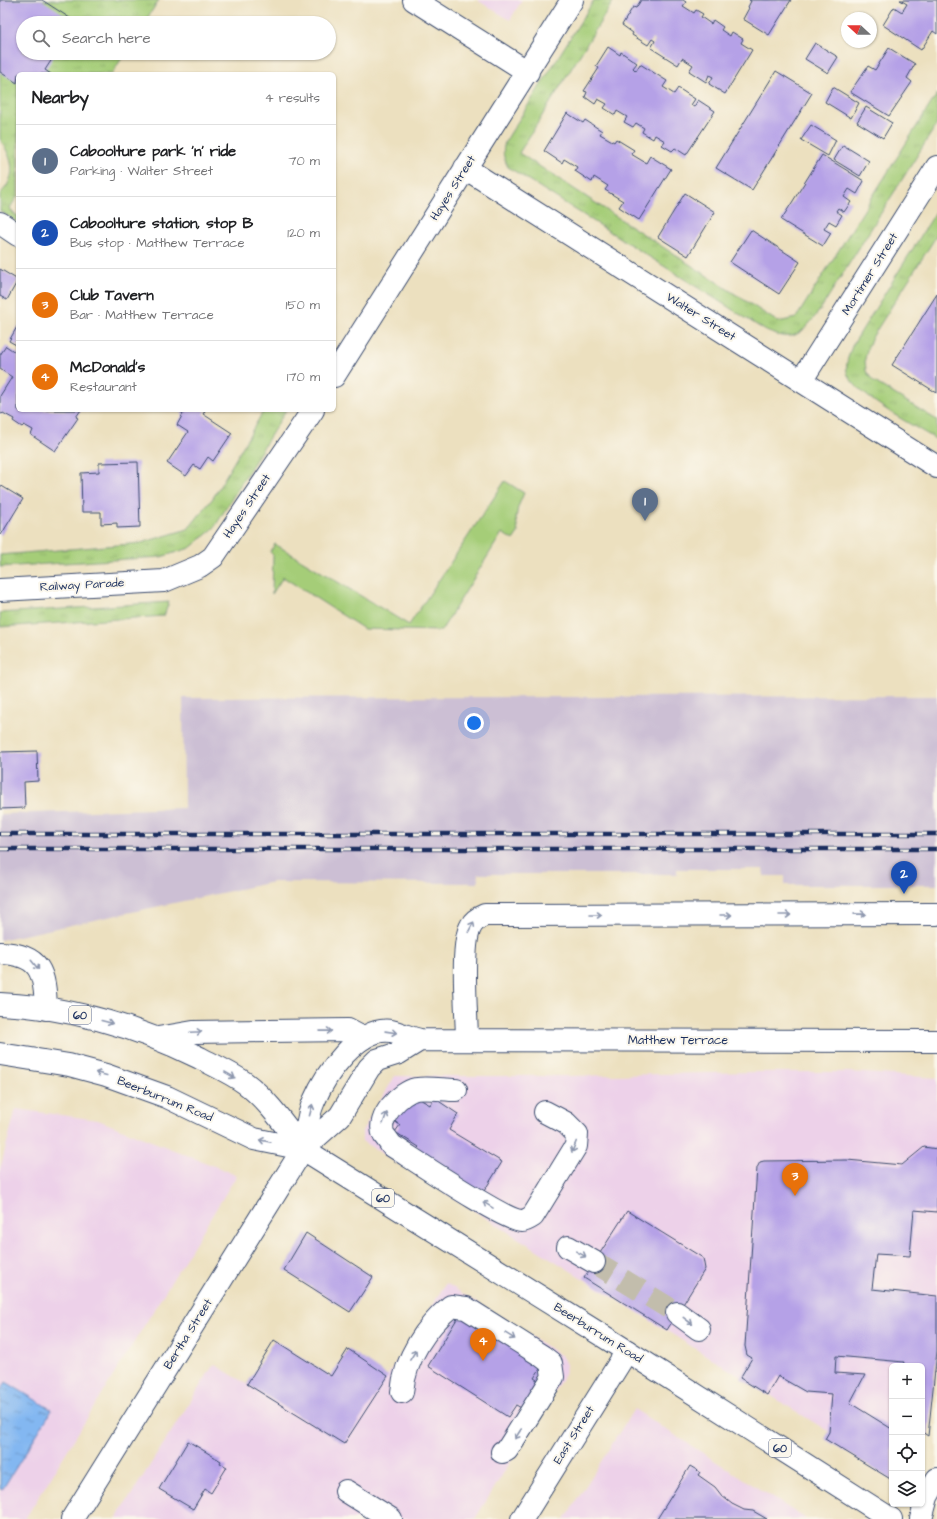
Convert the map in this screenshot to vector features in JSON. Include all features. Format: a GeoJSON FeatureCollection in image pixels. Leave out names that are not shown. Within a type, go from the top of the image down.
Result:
{"type":"FeatureCollection","features":[{"type":"Feature","properties":{"kind":"street"},"geometry":{"type":"LineString","coordinates":[[414,0],[528,72]]}},
{"type":"Feature","properties":{"kind":"street","name":"Hayes Street"},"geometry":{"type":"LineString","coordinates":[[336,373],[465,168],[528,72],[572,0]]}},
{"type":"Feature","properties":{"kind":"street","name":"Mortimer Street"},"geometry":{"type":"LineString","coordinates":[[801,381],[937,167]]}},
{"type":"Feature","properties":{"kind":"street","name":"Walter Street"},"geometry":{"type":"LineString","coordinates":[[465,168],[937,467]]}},
{"type":"Feature","properties":{"kind":"street"},"geometry":{"type":"LineString","coordinates":[[0,223],[16,234]]}},
{"type":"Feature","properties":{"kind":"street","name":"Hayes Street"},"geometry":{"type":"LineString","coordinates":[[164,581],[200,566],[213,557],[312,412]]}},
{"type":"Feature","properties":{"kind":"street","name":"Railway Parade"},"geometry":{"type":"LineString","coordinates":[[0,590],[164,581]]}},
{"type":"Feature","properties":{"kind":"street"},"geometry":{"type":"LineString","coordinates":[[467,1040],[465,965],[468,932],[475,921],[486,915],[937,914]]}},
{"type":"Feature","properties":{"kind":"street"},"geometry":{"type":"LineString","coordinates":[[0,953],[21,955],[35,962],[43,977],[46,987],[46,1009]]}},
{"type":"Feature","properties":{"kind":"street","name":"Beerburrum Road"},"geometry":{"type":"LineString","coordinates":[[0,1004],[46,1009],[85,1016],[158,1038],[216,1066],[246,1084],[268,1105],[303,1149],[627,1351],[891,1519]]}},
{"type":"Feature","properties":{"kind":"street"},"geometry":{"type":"LineString","coordinates":[[158,1038],[193,1032],[348,1030],[363,1038]]}},
{"type":"Feature","properties":{"kind":"street","name":"Matthew Terrace"},"geometry":{"type":"LineString","coordinates":[[303,1149],[310,1111],[314,1100],[335,1066],[349,1049],[363,1038],[377,1032],[390,1031],[420,1040],[937,1041]]}},
{"type":"Feature","properties":{"kind":"street"},"geometry":{"type":"LineString","coordinates":[[303,1149],[340,1116],[369,1068],[378,1060],[399,1053],[420,1040]]}},
{"type":"Feature","properties":{"kind":"street","name":"Beerburrum Road"},"geometry":{"type":"LineString","coordinates":[[0,1054],[68,1065],[106,1075],[168,1097],[254,1139],[303,1149]]}},
{"type":"Feature","properties":{"kind":"street"},"geometry":{"type":"LineString","coordinates":[[456,1090],[417,1089],[406,1093],[387,1112],[383,1122],[383,1134],[391,1144],[505,1216],[522,1221],[533,1216],[576,1146],[577,1134],[566,1123],[545,1112]]}},
{"type":"Feature","properties":{"kind":"street","name":"Bertha Street"},"geometry":{"type":"LineString","coordinates":[[72,1519],[303,1149]]}},
{"type":"Feature","properties":{"kind":"street"},"geometry":{"type":"LineString","coordinates":[[568,1247],[594,1262]]}},
{"type":"Feature","properties":{"kind":"street"},"geometry":{"type":"LineString","coordinates":[[402,1392],[404,1375],[409,1362],[435,1320],[451,1306],[466,1308],[551,1363],[554,1377],[507,1450],[502,1452]]}},
{"type":"Feature","properties":{"kind":"street"},"geometry":{"type":"LineString","coordinates":[[677,1313],[699,1329]]}},
{"type":"Feature","properties":{"kind":"street","name":"East Street"},"geometry":{"type":"LineString","coordinates":[[522,1519],[627,1351]]}},
{"type":"Feature","properties":{"kind":"street"},"geometry":{"type":"LineString","coordinates":[[921,1519],[927,1497],[937,1479]]}},
{"type":"Feature","properties":{"kind":"street"},"geometry":{"type":"LineString","coordinates":[[346,1491],[392,1519]]}},
{"type":"Feature","properties":{"kind":"shaded area"},"geometry":{"type":"Polygon","coordinates":[[[477,0],[522,0],[510,20],[477,0]]]}},
{"type":"Feature","properties":{"kind":"shaded area"},"geometry":{"type":"Polygon","coordinates":[[[937,696],[937,885],[785,885],[785,876],[764,876],[763,869],[677,869],[677,874],[478,874],[478,883],[273,882],[0,940],[0,814],[184,808],[183,698],[937,696]]]}},
{"type":"Feature","properties":{"kind":"shaded area"},"geometry":{"type":"Polygon","coordinates":[[[755,1072],[850,1072],[937,1078],[937,1316],[925,1425],[925,1363],[889,1363],[889,1469],[362,1141],[362,1131],[395,1076],[570,1076],[755,1072]]]}},
{"type":"Feature","properties":{"kind":"shaded area"},"geometry":{"type":"Polygon","coordinates":[[[16,1109],[98,1120],[237,1175],[25,1519],[0,1519],[0,1169],[16,1109]]]}},
{"type":"Feature","properties":{"kind":"shaded area"},"geometry":{"type":"Polygon","coordinates":[[[446,1283],[562,1356],[566,1365],[565,1374],[475,1519],[116,1519],[214,1364],[344,1444],[446,1283]]]}},
{"type":"Feature","properties":{"kind":"shaded area"},"geometry":{"type":"Polygon","coordinates":[[[634,1409],[806,1519],[565,1519],[634,1409]]]}},
{"type":"Feature","properties":{"kind":"green space"},"geometry":{"type":"Polygon","coordinates":[[[0,0],[159,0],[149,16],[16,16],[16,60],[121,60],[113,72],[16,72],[16,198],[10,208],[16,215],[16,222],[0,211],[0,194],[10,180],[12,166],[8,153],[0,139],[0,0]]]}},
{"type":"Feature","properties":{"kind":"green space"},"geometry":{"type":"Polygon","coordinates":[[[594,0],[614,0],[519,153],[778,322],[796,318],[937,94],[937,124],[820,310],[809,324],[798,334],[785,336],[776,335],[766,331],[508,167],[504,154],[505,142],[594,0]]]}},
{"type":"Feature","properties":{"kind":"green space"},"geometry":{"type":"Polygon","coordinates":[[[937,210],[937,235],[871,339],[865,359],[866,371],[873,381],[937,420],[937,440],[888,410],[863,392],[848,375],[847,360],[852,346],[937,210]]]}},
{"type":"Feature","properties":{"kind":"green space"},"geometry":{"type":"Polygon","coordinates":[[[263,412],[285,412],[214,528],[190,548],[161,557],[0,567],[0,555],[141,543],[188,529],[213,498],[263,412]]]}},
{"type":"Feature","properties":{"kind":"green space"},"geometry":{"type":"Polygon","coordinates":[[[505,481],[524,493],[518,507],[516,518],[518,533],[513,540],[502,533],[441,631],[364,629],[283,577],[272,594],[273,555],[270,552],[275,544],[409,625],[505,481]]]}},
{"type":"Feature","properties":{"kind":"green space"},"geometry":{"type":"Polygon","coordinates":[[[169,602],[164,616],[0,627],[0,613],[169,602]]]}},
{"type":"Feature","properties":{"kind":"water"},"geometry":{"type":"Polygon","coordinates":[[[6,1382],[52,1410],[2,1490],[0,1489],[0,1391],[6,1382]]]}},
{"type":"Feature","properties":{"kind":"building"},"geometry":{"type":"Polygon","coordinates":[[[0,0],[42,0],[67,16],[16,16],[16,60],[51,60],[45,70],[48,72],[16,72],[16,82],[0,72],[0,0]]]}},
{"type":"Feature","properties":{"kind":"building"},"geometry":{"type":"Polygon","coordinates":[[[641,0],[683,0],[686,2],[683,6],[694,13],[696,10],[703,14],[701,17],[711,24],[713,20],[723,27],[721,30],[730,36],[732,32],[743,39],[741,43],[752,50],[725,94],[709,84],[713,77],[709,75],[706,82],[689,71],[693,65],[682,58],[678,65],[651,48],[655,41],[652,39],[648,45],[632,35],[633,33],[622,25],[633,7],[636,8],[641,0]]]}},
{"type":"Feature","properties":{"kind":"building"},"geometry":{"type":"Polygon","coordinates":[[[749,0],[791,0],[769,35],[743,19],[749,8],[748,7],[751,1],[749,0]]]}},
{"type":"Feature","properties":{"kind":"building"},"geometry":{"type":"Polygon","coordinates":[[[900,0],[937,0],[937,34],[933,31],[921,50],[883,25],[894,7],[902,12],[907,4],[900,0]]]}},
{"type":"Feature","properties":{"kind":"building"},"geometry":{"type":"Polygon","coordinates":[[[815,43],[838,57],[828,73],[805,59],[815,43]]]}},
{"type":"Feature","properties":{"kind":"building"},"geometry":{"type":"Polygon","coordinates":[[[608,47],[620,55],[621,52],[637,63],[633,68],[636,71],[640,64],[667,81],[663,87],[674,94],[678,88],[695,99],[691,105],[694,107],[698,100],[715,111],[686,155],[675,148],[672,151],[662,145],[665,141],[655,135],[653,139],[642,132],[644,128],[636,123],[633,127],[624,122],[627,117],[617,111],[615,115],[604,108],[607,104],[598,99],[595,104],[585,97],[587,92],[584,91],[599,68],[596,66],[608,47]]]}},
{"type":"Feature","properties":{"kind":"building"},"geometry":{"type":"Polygon","coordinates":[[[889,48],[915,64],[907,78],[912,82],[889,116],[850,92],[868,66],[875,70],[889,48]]]}},
{"type":"Feature","properties":{"kind":"building"},"geometry":{"type":"Polygon","coordinates":[[[776,71],[812,93],[752,190],[716,168],[776,71]]]}},
{"type":"Feature","properties":{"kind":"building"},"geometry":{"type":"Polygon","coordinates":[[[833,87],[859,103],[851,118],[825,102],[833,87]]]}},
{"type":"Feature","properties":{"kind":"building"},"geometry":{"type":"Polygon","coordinates":[[[866,107],[892,123],[883,138],[857,122],[866,107]]]}},
{"type":"Feature","properties":{"kind":"building"},"geometry":{"type":"Polygon","coordinates":[[[567,113],[583,123],[585,120],[602,131],[600,134],[614,142],[616,139],[634,150],[631,154],[646,163],[650,156],[671,169],[639,220],[619,207],[623,201],[605,190],[608,186],[594,177],[592,182],[575,171],[577,167],[564,159],[562,163],[544,151],[567,113]]]}},
{"type":"Feature","properties":{"kind":"building"},"geometry":{"type":"Polygon","coordinates":[[[811,125],[836,140],[828,156],[801,140],[811,125]]]}},
{"type":"Feature","properties":{"kind":"building"},"geometry":{"type":"Polygon","coordinates":[[[843,145],[869,161],[860,176],[834,160],[843,145]]]}},
{"type":"Feature","properties":{"kind":"building"},"geometry":{"type":"Polygon","coordinates":[[[822,155],[864,181],[857,194],[849,189],[844,197],[851,202],[844,212],[838,208],[836,211],[842,215],[836,225],[829,221],[824,229],[831,233],[823,246],[781,220],[822,155]]]}},
{"type":"Feature","properties":{"kind":"building"},"geometry":{"type":"Polygon","coordinates":[[[685,193],[715,212],[688,256],[658,237],[685,193]]]}},
{"type":"Feature","properties":{"kind":"building"},"geometry":{"type":"Polygon","coordinates":[[[751,230],[800,262],[779,294],[730,262],[751,230]]]}},
{"type":"Feature","properties":{"kind":"building"},"geometry":{"type":"Polygon","coordinates":[[[0,269],[16,279],[16,284],[7,300],[0,296],[0,269]]]}},
{"type":"Feature","properties":{"kind":"building"},"geometry":{"type":"Polygon","coordinates":[[[937,294],[937,393],[892,365],[937,294]]]}},
{"type":"Feature","properties":{"kind":"building"},"geometry":{"type":"Polygon","coordinates":[[[16,329],[16,345],[9,341],[16,329]]]}},
{"type":"Feature","properties":{"kind":"building"},"geometry":{"type":"Polygon","coordinates":[[[6,346],[16,353],[16,412],[80,412],[76,417],[78,418],[55,451],[31,435],[33,430],[24,425],[22,427],[13,421],[14,419],[0,413],[0,396],[12,377],[0,369],[0,355],[6,346]]]}},
{"type":"Feature","properties":{"kind":"building"},"geometry":{"type":"Polygon","coordinates":[[[181,412],[204,412],[203,414],[232,433],[213,461],[208,457],[200,469],[194,465],[186,476],[167,463],[188,432],[177,425],[183,414],[181,412]]]}},
{"type":"Feature","properties":{"kind":"building"},"geometry":{"type":"Polygon","coordinates":[[[138,462],[140,527],[117,528],[117,523],[101,524],[101,512],[82,512],[81,473],[99,472],[99,463],[138,462]]]}},
{"type":"Feature","properties":{"kind":"building"},"geometry":{"type":"Polygon","coordinates":[[[0,485],[23,499],[1,535],[0,534],[0,485]]]}},
{"type":"Feature","properties":{"kind":"building"},"geometry":{"type":"Polygon","coordinates":[[[37,751],[38,781],[24,782],[25,808],[0,809],[0,752],[37,751]]]}},
{"type":"Feature","properties":{"kind":"building"},"geometry":{"type":"Polygon","coordinates":[[[416,1097],[430,1105],[434,1098],[458,1114],[449,1130],[502,1162],[476,1204],[419,1169],[427,1155],[417,1149],[419,1147],[395,1132],[400,1125],[394,1121],[408,1100],[413,1103],[416,1097]]]}},
{"type":"Feature","properties":{"kind":"building"},"geometry":{"type":"Polygon","coordinates":[[[924,1147],[937,1149],[937,1212],[914,1210],[910,1256],[876,1254],[872,1289],[937,1296],[937,1351],[928,1436],[925,1434],[925,1363],[904,1363],[836,1356],[835,1373],[865,1375],[850,1403],[889,1427],[889,1478],[825,1439],[829,1432],[832,1394],[806,1392],[778,1376],[767,1395],[740,1378],[752,1358],[747,1355],[745,1346],[757,1168],[760,1162],[847,1160],[902,1165],[924,1147]]]}},
{"type":"Feature","properties":{"kind":"building"},"geometry":{"type":"Polygon","coordinates":[[[627,1211],[703,1258],[705,1269],[667,1330],[584,1278],[627,1211]]]}},
{"type":"Feature","properties":{"kind":"building"},"geometry":{"type":"Polygon","coordinates":[[[306,1233],[373,1277],[350,1312],[284,1270],[306,1233]]]}},
{"type":"Feature","properties":{"kind":"building"},"geometry":{"type":"Polygon","coordinates":[[[460,1314],[542,1366],[534,1378],[540,1382],[523,1409],[516,1405],[508,1417],[428,1366],[460,1314]]]}},
{"type":"Feature","properties":{"kind":"building"},"geometry":{"type":"Polygon","coordinates":[[[274,1340],[331,1376],[348,1349],[388,1376],[344,1444],[247,1384],[274,1340]]]}},
{"type":"Feature","properties":{"kind":"building"},"geometry":{"type":"Polygon","coordinates":[[[188,1441],[221,1461],[220,1463],[227,1467],[211,1493],[205,1489],[193,1509],[159,1489],[188,1441]]]}},
{"type":"Feature","properties":{"kind":"building"},"geometry":{"type":"Polygon","coordinates":[[[690,1466],[700,1472],[698,1475],[715,1487],[722,1496],[732,1504],[744,1510],[753,1511],[767,1519],[657,1519],[690,1466]]]}},
{"type":"Feature","properties":{"kind":"tunnel"},"geometry":{"type":"LineString","coordinates":[[594,1262],[677,1313]]}},
{"type":"Feature","properties":{"kind":"railway"},"geometry":{"type":"LineString","coordinates":[[0,834],[937,834]]}},
{"type":"Feature","properties":{"kind":"railway"},"geometry":{"type":"LineString","coordinates":[[0,849],[937,849]]}},
{"type":"Feature","properties":{"kind":"place","name":"Caboolture park 'n' ride"},"geometry":{"type":"Point","coordinates":[645,521]}},
{"type":"Feature","properties":{"kind":"place","name":"Caboolture station, stop B"},"geometry":{"type":"Point","coordinates":[904,894]}},
{"type":"Feature","properties":{"kind":"place","name":"Club Tavern"},"geometry":{"type":"Point","coordinates":[795,1196]}},
{"type":"Feature","properties":{"kind":"place","name":"McDonald's"},"geometry":{"type":"Point","coordinates":[483,1361]}}]}
